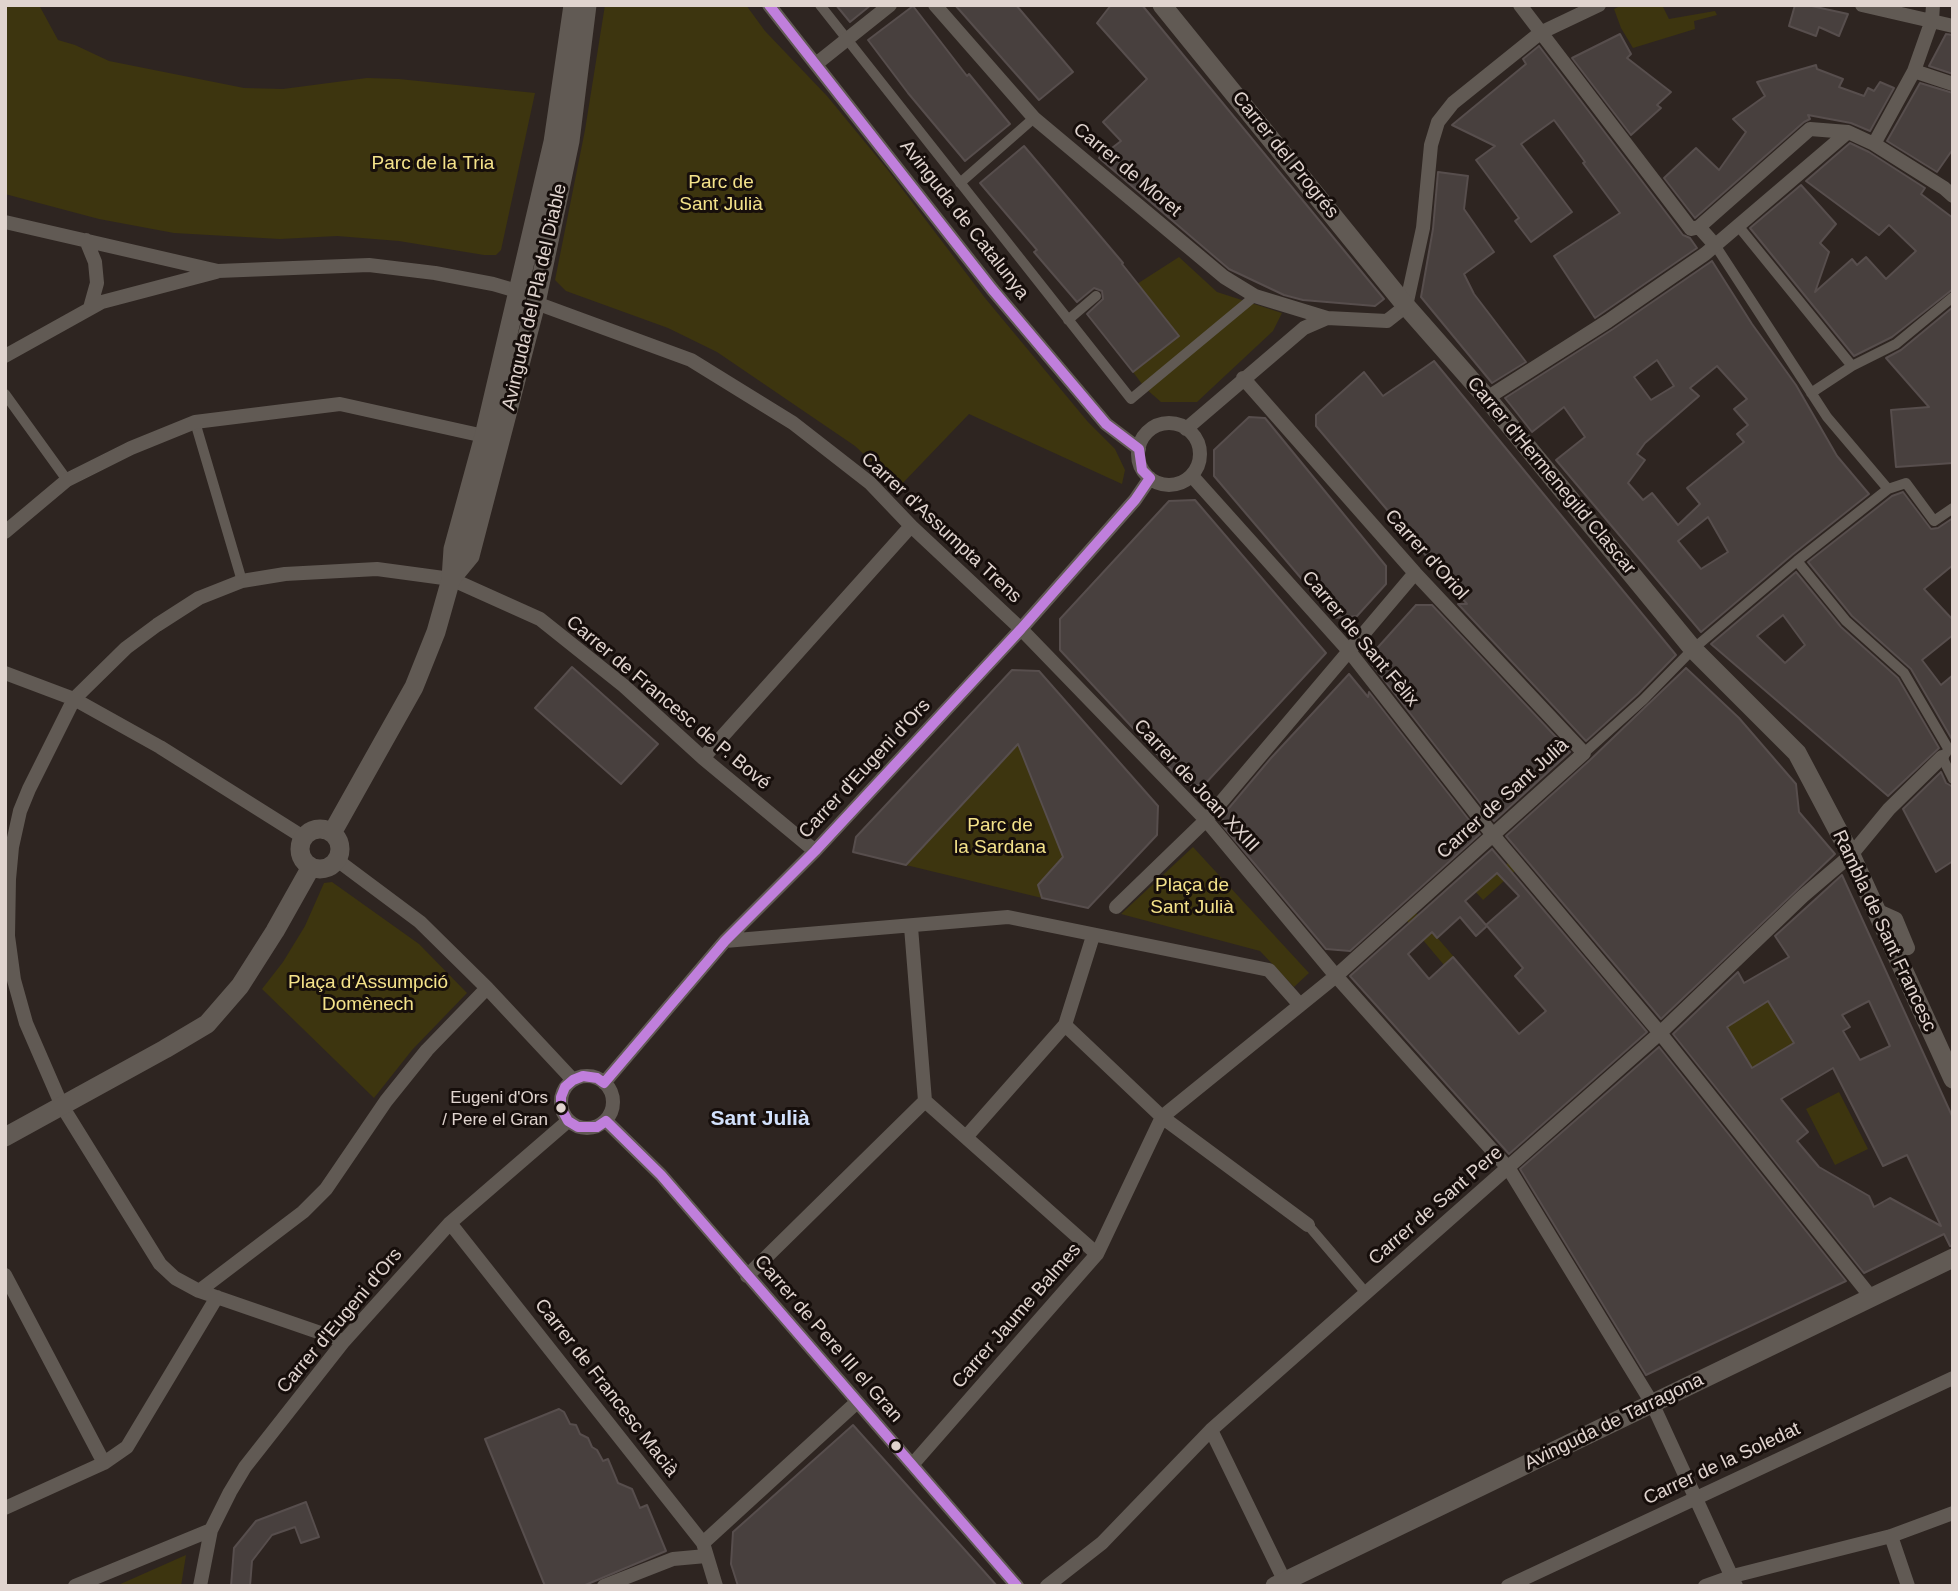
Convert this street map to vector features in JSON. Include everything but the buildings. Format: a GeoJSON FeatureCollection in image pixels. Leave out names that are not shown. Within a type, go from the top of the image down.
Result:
{"type":"FeatureCollection","features":[{"type":"Feature","properties":{"kind":"street","name":"Avinguda del Pla del Diable"},"geometry":{"type":"LineString","coordinates":[[332,832],[414,687],[436,632],[451,579],[453,550],[484,436],[553,142],[573,5]]}},
{"type":"Feature","properties":{"kind":"street","name":"Avinguda del Pla del Diable"},"geometry":{"type":"LineString","coordinates":[[451,579],[470,556],[536,303],[570,141],[587,5]]}},
{"type":"Feature","properties":{"kind":"street","name":"Avinguda de Catalunya"},"geometry":{"type":"LineString","coordinates":[[768,5],[992,289],[1106,424],[1139,449]]}},
{"type":"Feature","properties":{"kind":"street"},"geometry":{"type":"LineString","coordinates":[[820,5],[1131,400],[1255,296]]}},
{"type":"Feature","properties":{"kind":"street"},"geometry":{"type":"LineString","coordinates":[[816,64],[890,5]]}},
{"type":"Feature","properties":{"kind":"street","name":"Carrer de Moret"},"geometry":{"type":"LineString","coordinates":[[935,5],[1034,117],[1224,277],[1255,296],[1327,318],[1387,321],[1406,306]]}},
{"type":"Feature","properties":{"kind":"street","name":"Carrer del Progrés"},"geometry":{"type":"LineString","coordinates":[[1162,5],[1406,306]]}},
{"type":"Feature","properties":{"kind":"street"},"geometry":{"type":"LineString","coordinates":[[1520,5],[1690,229],[1699,227],[1810,129],[1848,132],[1950,187]]}},
{"type":"Feature","properties":{"kind":"street"},"geometry":{"type":"LineString","coordinates":[[1406,306],[1423,228],[1432,145],[1438,122],[1453,103],[1540,33],[1599,5]]}},
{"type":"Feature","properties":{"kind":"street"},"geometry":{"type":"LineString","coordinates":[[1863,5],[1953,26]]}},
{"type":"Feature","properties":{"kind":"street"},"geometry":{"type":"LineString","coordinates":[[1874,145],[1914,71],[1932,20],[1933,5]]}},
{"type":"Feature","properties":{"kind":"street"},"geometry":{"type":"LineString","coordinates":[[1914,71],[1953,84]]}},
{"type":"Feature","properties":{"kind":"street"},"geometry":{"type":"LineString","coordinates":[[960,183],[1034,117]]}},
{"type":"Feature","properties":{"kind":"street"},"geometry":{"type":"LineString","coordinates":[[1487,398],[1608,321],[1705,254],[1848,132]]}},
{"type":"Feature","properties":{"kind":"street"},"geometry":{"type":"LineString","coordinates":[[5,222],[218,271]]}},
{"type":"Feature","properties":{"kind":"street"},"geometry":{"type":"LineString","coordinates":[[1699,227],[1714,245],[1828,417],[1888,489],[1906,482],[1934,521],[1953,508]]}},
{"type":"Feature","properties":{"kind":"street"},"geometry":{"type":"LineString","coordinates":[[1739,227],[1852,366]]}},
{"type":"Feature","properties":{"kind":"street"},"geometry":{"type":"LineString","coordinates":[[86,240],[95,262],[97,283],[90,308]]}},
{"type":"Feature","properties":{"kind":"street"},"geometry":{"type":"LineString","coordinates":[[5,356],[102,302],[218,271],[369,265],[435,273],[517,291]]}},
{"type":"Feature","properties":{"kind":"street"},"geometry":{"type":"LineString","coordinates":[[1068,320],[1096,296]]}},
{"type":"Feature","properties":{"kind":"street"},"geometry":{"type":"LineString","coordinates":[[1811,393],[1852,366],[1896,344],[1953,297]]}},
{"type":"Feature","properties":{"kind":"street","name":"Carrer d'Assumpta Trens"},"geometry":{"type":"LineString","coordinates":[[536,303],[691,360],[793,424],[870,483],[911,526],[1021,629]]}},
{"type":"Feature","properties":{"kind":"street","name":"Carrer d'Hermenegild Clascar"},"geometry":{"type":"LineString","coordinates":[[1406,306],[1487,398],[1693,649],[1797,753],[1814,783]]}},
{"type":"Feature","properties":{"kind":"street"},"geometry":{"type":"LineString","coordinates":[[1186,429],[1304,328],[1327,318]]}},
{"type":"Feature","properties":{"kind":"street","name":"Carrer d'Oriol"},"geometry":{"type":"LineString","coordinates":[[1243,378],[1415,573],[1584,753]]}},
{"type":"Feature","properties":{"kind":"street"},"geometry":{"type":"LineString","coordinates":[[5,394],[67,480]]}},
{"type":"Feature","properties":{"kind":"street"},"geometry":{"type":"LineString","coordinates":[[5,532],[67,480],[131,448],[195,422],[340,404],[484,436]]}},
{"type":"Feature","properties":{"kind":"street"},"geometry":{"type":"LineString","coordinates":[[195,422],[242,581]]}},
{"type":"Feature","properties":{"kind":"street"},"geometry":{"type":"LineString","coordinates":[[1169,423],[1186,429],[1199,446],[1198,467],[1192,476],[1176,485],[1158,483],[1142,470],[1139,460],[1139,449],[1144,436],[1155,427],[1169,423]]}},
{"type":"Feature","properties":{"kind":"street","name":"Carrer de Sant Fèlix"},"geometry":{"type":"LineString","coordinates":[[1192,476],[1349,651],[1492,834],[1660,1033],[1871,1297]]}},
{"type":"Feature","properties":{"kind":"street","name":"Carrer d'Eugeni d'Ors"},"geometry":{"type":"LineString","coordinates":[[604,1083],[725,941],[815,851],[1021,629],[1135,500],[1150,478]]}},
{"type":"Feature","properties":{"kind":"street","name":"Carrer de Sant Julià"},"geometry":{"type":"LineString","coordinates":[[1336,975],[1643,700],[1693,649],[1888,489]]}},
{"type":"Feature","properties":{"kind":"street"},"geometry":{"type":"LineString","coordinates":[[703,758],[911,526]]}},
{"type":"Feature","properties":{"kind":"street"},"geometry":{"type":"LineString","coordinates":[[1797,561],[1846,621],[1904,673],[1948,751],[1953,779]]}},
{"type":"Feature","properties":{"kind":"street","name":"Carrer de Francesc de P. Bové"},"geometry":{"type":"LineString","coordinates":[[344,1341],[199,1291],[175,1278],[160,1264],[62,1106],[26,1023],[14,980],[8,908],[12,847],[20,811],[74,699],[126,648],[157,625],[200,598],[242,581],[285,574],[377,569],[451,579],[540,619],[624,686],[703,758],[815,851]]}},
{"type":"Feature","properties":{"kind":"street"},"geometry":{"type":"LineString","coordinates":[[1116,907],[1206,820],[1415,573]]}},
{"type":"Feature","properties":{"kind":"street","name":"Carrer de Joan XXIII"},"geometry":{"type":"LineString","coordinates":[[1021,629],[1206,820],[1336,975],[1509,1169],[1652,1403],[1735,1581]]}},
{"type":"Feature","properties":{"kind":"street"},"geometry":{"type":"LineString","coordinates":[[5,673],[74,699],[160,747],[303,837]]}},
{"type":"Feature","properties":{"kind":"street","name":"Carrer de Sant Pere"},"geometry":{"type":"LineString","coordinates":[[1047,1586],[1102,1542],[1211,1430],[1660,1033],[1803,896],[1851,855],[1889,809],[1948,751]]}},
{"type":"Feature","properties":{"kind":"street","name":"Rambla de Sant Francesc"},"geometry":{"type":"LineString","coordinates":[[1814,783],[1851,855],[1953,1079]]}},
{"type":"Feature","properties":{"kind":"street"},"geometry":{"type":"LineString","coordinates":[[321,828],[332,832],[340,844],[337,860],[325,869],[311,867],[300,853],[303,837],[312,830],[321,828]]}},
{"type":"Feature","properties":{"kind":"street"},"geometry":{"type":"LineString","coordinates":[[337,860],[420,922],[487,988],[573,1080]]}},
{"type":"Feature","properties":{"kind":"street"},"geometry":{"type":"LineString","coordinates":[[5,1138],[206,1024],[240,986],[311,867]]}},
{"type":"Feature","properties":{"kind":"street"},"geometry":{"type":"LineString","coordinates":[[1875,910],[1896,919],[1908,948]]}},
{"type":"Feature","properties":{"kind":"street"},"geometry":{"type":"LineString","coordinates":[[725,941],[1007,917],[1269,971],[1300,1005]]}},
{"type":"Feature","properties":{"kind":"street"},"geometry":{"type":"LineString","coordinates":[[911,927],[925,1101],[1097,1254]]}},
{"type":"Feature","properties":{"kind":"street"},"geometry":{"type":"LineString","coordinates":[[966,1137],[1065,1025],[1093,936]]}},
{"type":"Feature","properties":{"kind":"street","name":"Carrer Jaume Balmes"},"geometry":{"type":"LineString","coordinates":[[912,1465],[1097,1254],[1162,1117],[1336,975]]}},
{"type":"Feature","properties":{"kind":"street"},"geometry":{"type":"LineString","coordinates":[[199,1291],[303,1212],[327,1189],[386,1101],[427,1050],[487,988]]}},
{"type":"Feature","properties":{"kind":"street"},"geometry":{"type":"LineString","coordinates":[[1065,1025],[1162,1117],[1308,1225],[1366,1293]]}},
{"type":"Feature","properties":{"kind":"street"},"geometry":{"type":"LineString","coordinates":[[583,1076],[597,1078],[604,1083],[612,1094],[613,1103],[606,1121],[588,1129],[568,1121],[563,1114],[561,1097],[565,1087],[583,1076]]}},
{"type":"Feature","properties":{"kind":"street"},"geometry":{"type":"LineString","coordinates":[[747,1276],[925,1101]]}},
{"type":"Feature","properties":{"kind":"street","name":"Carrer d'Eugeni d'Ors"},"geometry":{"type":"LineString","coordinates":[[200,1586],[211,1530],[245,1467],[344,1341],[450,1223],[568,1121]]}},
{"type":"Feature","properties":{"kind":"street","name":"Carrer de Pere III el Gran"},"geometry":{"type":"LineString","coordinates":[[606,1121],[661,1175],[1017,1586]]}},
{"type":"Feature","properties":{"kind":"street","name":"Carrer de Francesc Macià"},"geometry":{"type":"LineString","coordinates":[[450,1223],[705,1549],[716,1586]]}},
{"type":"Feature","properties":{"kind":"street","name":"Avinguda de Tarragona"},"geometry":{"type":"LineString","coordinates":[[1282,1584],[1953,1258]]}},
{"type":"Feature","properties":{"kind":"street"},"geometry":{"type":"LineString","coordinates":[[5,1276],[104,1463]]}},
{"type":"Feature","properties":{"kind":"street"},"geometry":{"type":"LineString","coordinates":[[5,1508],[104,1463],[127,1447],[217,1297]]}},
{"type":"Feature","properties":{"kind":"street","name":"Carrer de la Soledat"},"geometry":{"type":"LineString","coordinates":[[1508,1586],[1953,1378]]}},
{"type":"Feature","properties":{"kind":"street"},"geometry":{"type":"LineString","coordinates":[[604,1586],[705,1549],[856,1403]]}},
{"type":"Feature","properties":{"kind":"street"},"geometry":{"type":"LineString","coordinates":[[1211,1430],[1282,1584]]}},
{"type":"Feature","properties":{"kind":"street"},"geometry":{"type":"LineString","coordinates":[[1705,1586],[1735,1581],[1892,1536],[1953,1513]]}},
{"type":"Feature","properties":{"kind":"street"},"geometry":{"type":"LineString","coordinates":[[75,1586],[211,1530]]}},
{"type":"Feature","properties":{"kind":"street"},"geometry":{"type":"LineString","coordinates":[[1892,1536],[1908,1586]]}},
{"type":"Feature","properties":{"kind":"green space","name":"Parc de la Tria"},"geometry":{"type":"Polygon","coordinates":[[[5,5],[39,5],[58,40],[109,61],[244,88],[283,89],[367,78],[535,93],[501,250],[496,255],[484,255],[399,241],[337,236],[280,239],[174,233],[99,219],[5,194],[5,5]]]}},
{"type":"Feature","properties":{"kind":"green space","name":"Parc de Sant Julià"},"geometry":{"type":"Polygon","coordinates":[[[605,5],[746,5],[765,31],[827,96],[887,169],[985,298],[1088,422],[1115,449],[1125,470],[1122,484],[969,414],[899,487],[855,446],[717,352],[668,328],[566,291],[555,280],[585,130],[605,5]]]}},
{"type":"Feature","properties":{"kind":"green space"},"geometry":{"type":"Polygon","coordinates":[[[1622,5],[1662,5],[1669,19],[1715,11],[1717,15],[1694,21],[1695,29],[1633,48],[1614,9],[1622,5]]]}},
{"type":"Feature","properties":{"kind":"green space"},"geometry":{"type":"Polygon","coordinates":[[[1179,257],[1217,292],[1282,313],[1273,331],[1197,402],[1161,402],[1145,388],[1133,372],[1137,284],[1179,257]]]}},
{"type":"Feature","properties":{"kind":"green space","name":"Parc de la Sardana"},"geometry":{"type":"Polygon","coordinates":[[[1018,744],[1063,857],[1042,898],[906,865],[1018,744]]]}},
{"type":"Feature","properties":{"kind":"green space","name":"Plaça de Sant Julià"},"geometry":{"type":"Polygon","coordinates":[[[1193,847],[1309,973],[1294,987],[1260,951],[1121,914],[1193,847]]]}},
{"type":"Feature","properties":{"kind":"green space"},"geometry":{"type":"Polygon","coordinates":[[[1508,863],[1515,871],[1483,900],[1475,891],[1508,863]]]}},
{"type":"Feature","properties":{"kind":"green space","name":"Plaça d'Assumpció Domènech"},"geometry":{"type":"Polygon","coordinates":[[[332,882],[419,944],[467,993],[412,1050],[374,1098],[262,989],[283,962],[305,926],[324,883],[332,882]]]}},
{"type":"Feature","properties":{"kind":"green space"},"geometry":{"type":"Polygon","coordinates":[[[1416,913],[1454,957],[1444,965],[1407,921],[1416,913]]]}},
{"type":"Feature","properties":{"kind":"green space"},"geometry":{"type":"Polygon","coordinates":[[[1768,1001],[1794,1043],[1752,1068],[1727,1027],[1768,1001]]]}},
{"type":"Feature","properties":{"kind":"green space"},"geometry":{"type":"Polygon","coordinates":[[[1839,1092],[1868,1149],[1835,1165],[1806,1109],[1839,1092]]]}},
{"type":"Feature","properties":{"kind":"green space"},"geometry":{"type":"Polygon","coordinates":[[[186,1555],[181,1586],[116,1586],[186,1555]]]}},
{"type":"Feature","properties":{"kind":"transit line"},"geometry":{"type":"LineString","coordinates":[[769,5],[992,289],[1106,424],[1139,449],[1142,470],[1150,478],[1135,500],[1021,629],[815,851],[725,941],[604,1083],[597,1078],[583,1076],[573,1080],[565,1087],[561,1108],[568,1121],[578,1127],[597,1127],[606,1121],[661,1175],[1017,1586]]}},
{"type":"Feature","properties":{"kind":"place","name":"Eugeni d'Ors / Pere el Gran"},"geometry":{"type":"Point","coordinates":[561,1108]}},
{"type":"Feature","properties":{"kind":"district","name":"Sant Julià"},"geometry":{"type":"Point","coordinates":[760,1119]}}]}
